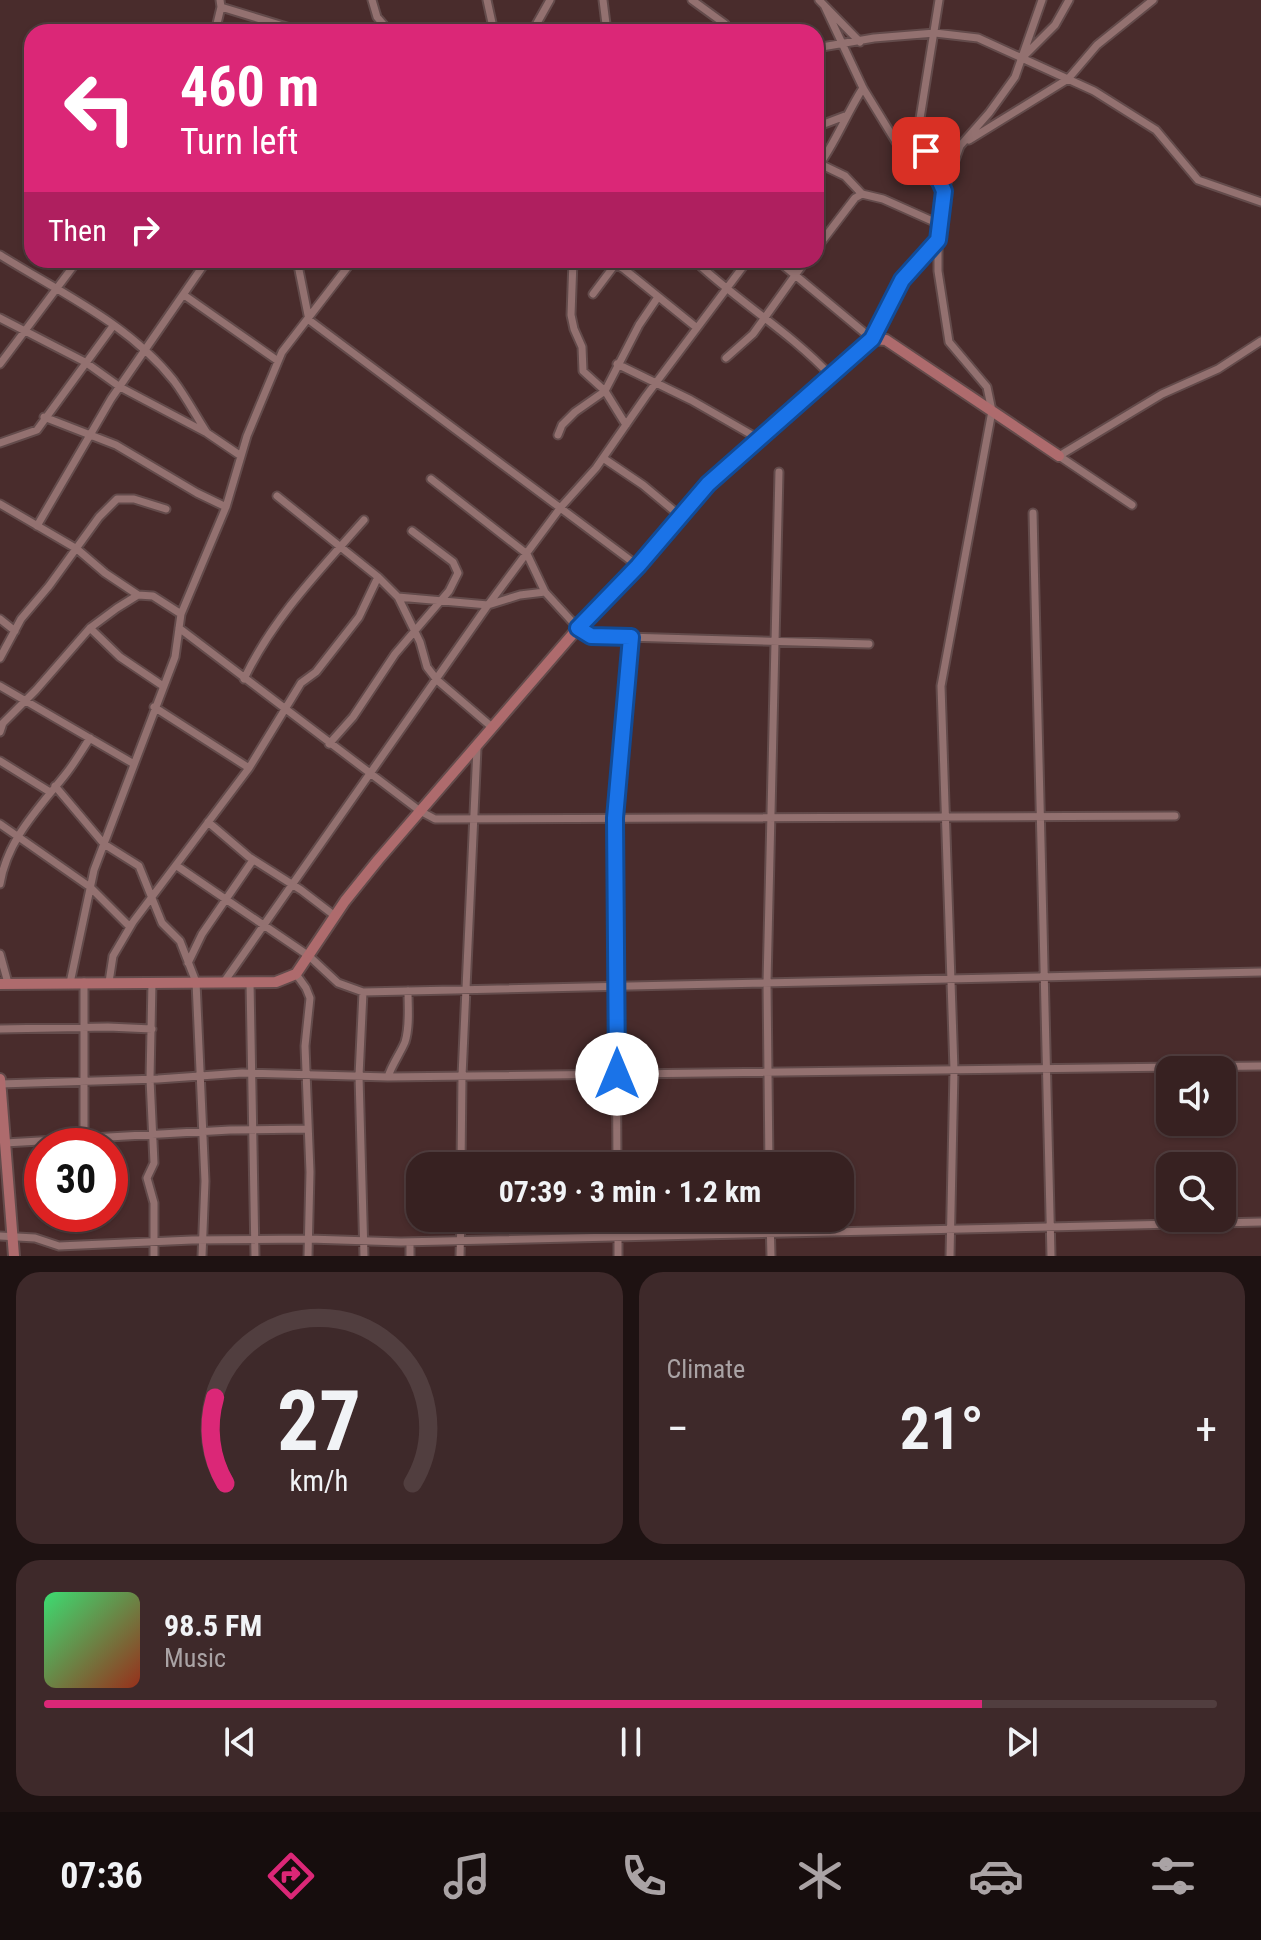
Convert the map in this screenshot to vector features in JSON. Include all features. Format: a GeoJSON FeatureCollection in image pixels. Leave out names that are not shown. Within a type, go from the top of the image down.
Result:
{"type":"FeatureCollection","features":[{"type":"Feature","properties":{"kind":"street"},"geometry":{"type":"LineString","coordinates":[[372,0],[377,17],[383,24]]}},
{"type":"Feature","properties":{"kind":"street"},"geometry":{"type":"LineString","coordinates":[[487,0],[492,24]]}},
{"type":"Feature","properties":{"kind":"street"},"geometry":{"type":"LineString","coordinates":[[536,24],[550,0]]}},
{"type":"Feature","properties":{"kind":"street"},"geometry":{"type":"LineString","coordinates":[[603,0],[606,24]]}},
{"type":"Feature","properties":{"kind":"street"},"geometry":{"type":"LineString","coordinates":[[692,0],[725,24]]}},
{"type":"Feature","properties":{"kind":"street"},"geometry":{"type":"LineString","coordinates":[[939,0],[918,131],[944,191]]}},
{"type":"Feature","properties":{"kind":"street"},"geometry":{"type":"LineString","coordinates":[[950,1256],[954,1070],[941,686],[992,411],[987,387],[949,342],[938,271],[939,224],[944,191],[960,146],[1015,77],[1042,0]]}},
{"type":"Feature","properties":{"kind":"street"},"geometry":{"type":"LineString","coordinates":[[1022,58],[1055,25],[1069,0]]}},
{"type":"Feature","properties":{"kind":"street"},"geometry":{"type":"LineString","coordinates":[[960,146],[1068,79],[1097,45],[1153,0]]}},
{"type":"Feature","properties":{"kind":"street"},"geometry":{"type":"LineString","coordinates":[[216,24],[220,3],[280,24]]}},
{"type":"Feature","properties":{"kind":"street"},"geometry":{"type":"LineString","coordinates":[[822,3],[860,42]]}},
{"type":"Feature","properties":{"kind":"street"},"geometry":{"type":"LineString","coordinates":[[822,3],[863,88],[901,150],[944,191]]}},
{"type":"Feature","properties":{"kind":"street"},"geometry":{"type":"LineString","coordinates":[[824,46],[935,33],[978,38],[1094,91],[1156,130],[1198,180],[1261,202]]}},
{"type":"Feature","properties":{"kind":"street"},"geometry":{"type":"LineString","coordinates":[[824,156],[863,88]]}},
{"type":"Feature","properties":{"kind":"street"},"geometry":{"type":"LineString","coordinates":[[824,124],[845,116]]}},
{"type":"Feature","properties":{"kind":"street"},"geometry":{"type":"LineString","coordinates":[[824,169],[845,176],[862,194],[883,199],[939,224]]}},
{"type":"Feature","properties":{"kind":"street"},"geometry":{"type":"LineString","coordinates":[[824,239],[855,198],[862,194]]}},
{"type":"Feature","properties":{"kind":"street"},"geometry":{"type":"LineString","coordinates":[[0,954],[4,984],[276,982],[296,974],[355,888],[578,628],[638,566],[708,484],[872,339],[902,280],[938,240]]}},
{"type":"Feature","properties":{"kind":"street"},"geometry":{"type":"LineString","coordinates":[[0,255],[100,313],[146,351],[175,382],[207,433]]}},
{"type":"Feature","properties":{"kind":"street"},"geometry":{"type":"LineString","coordinates":[[0,364],[72,268]]}},
{"type":"Feature","properties":{"kind":"street"},"geometry":{"type":"LineString","coordinates":[[37,526],[120,387],[202,268]]}},
{"type":"Feature","properties":{"kind":"street"},"geometry":{"type":"LineString","coordinates":[[299,268],[309,320],[638,566]]}},
{"type":"Feature","properties":{"kind":"street"},"geometry":{"type":"LineString","coordinates":[[70,983],[90,887],[175,657],[181,614],[226,507],[241,456],[282,352],[347,268]]}},
{"type":"Feature","properties":{"kind":"street"},"geometry":{"type":"LineString","coordinates":[[573,268],[571,315],[582,347],[583,371],[605,391],[626,425]]}},
{"type":"Feature","properties":{"kind":"street"},"geometry":{"type":"LineString","coordinates":[[593,294],[610,268]]}},
{"type":"Feature","properties":{"kind":"street"},"geometry":{"type":"LineString","coordinates":[[623,268],[697,328]]}},
{"type":"Feature","properties":{"kind":"street"},"geometry":{"type":"LineString","coordinates":[[703,268],[751,306],[763,320],[780,328],[831,376]]}},
{"type":"Feature","properties":{"kind":"street"},"geometry":{"type":"LineString","coordinates":[[224,982],[488,605],[561,507],[603,458],[742,268]]}},
{"type":"Feature","properties":{"kind":"street"},"geometry":{"type":"LineString","coordinates":[[788,268],[872,339],[886,340],[1132,505]]}},
{"type":"Feature","properties":{"kind":"street"},"geometry":{"type":"LineString","coordinates":[[726,358],[753,334],[800,268]]}},
{"type":"Feature","properties":{"kind":"street"},"geometry":{"type":"LineString","coordinates":[[184,295],[278,361]]}},
{"type":"Feature","properties":{"kind":"street"},"geometry":{"type":"LineString","coordinates":[[558,435],[562,425],[575,412],[605,391],[617,364],[658,297]]}},
{"type":"Feature","properties":{"kind":"street"},"geometry":{"type":"LineString","coordinates":[[0,318],[85,362],[120,387],[207,433],[241,456]]}},
{"type":"Feature","properties":{"kind":"street"},"geometry":{"type":"LineString","coordinates":[[0,443],[37,430],[113,326]]}},
{"type":"Feature","properties":{"kind":"street"},"geometry":{"type":"LineString","coordinates":[[1059,456],[1162,394],[1218,369],[1261,341]]}},
{"type":"Feature","properties":{"kind":"street"},"geometry":{"type":"LineString","coordinates":[[617,364],[691,400],[759,439]]}},
{"type":"Feature","properties":{"kind":"street"},"geometry":{"type":"LineString","coordinates":[[44,417],[116,445],[226,507]]}},
{"type":"Feature","properties":{"kind":"street"},"geometry":{"type":"LineString","coordinates":[[603,458],[679,515]]}},
{"type":"Feature","properties":{"kind":"street"},"geometry":{"type":"LineString","coordinates":[[769,1152],[767,983],[779,472]]}},
{"type":"Feature","properties":{"kind":"street"},"geometry":{"type":"LineString","coordinates":[[431,479],[527,554],[545,592],[578,628],[591,636],[869,644]]}},
{"type":"Feature","properties":{"kind":"street"},"geometry":{"type":"LineString","coordinates":[[277,496],[378,577],[398,597],[415,630],[427,667],[437,680],[493,728]]}},
{"type":"Feature","properties":{"kind":"street"},"geometry":{"type":"LineString","coordinates":[[0,658],[21,619],[99,517],[117,499],[134,499],[166,509]]}},
{"type":"Feature","properties":{"kind":"street"},"geometry":{"type":"LineString","coordinates":[[0,504],[77,549],[138,595],[153,596],[181,614]]}},
{"type":"Feature","properties":{"kind":"street"},"geometry":{"type":"LineString","coordinates":[[1033,513],[1051,1256]]}},
{"type":"Feature","properties":{"kind":"street"},"geometry":{"type":"LineString","coordinates":[[244,679],[255,656],[293,599],[364,520]]}},
{"type":"Feature","properties":{"kind":"street"},"geometry":{"type":"LineString","coordinates":[[329,744],[353,717],[415,630],[449,591],[458,573],[453,562],[412,531]]}},
{"type":"Feature","properties":{"kind":"street"},"geometry":{"type":"LineString","coordinates":[[109,982],[113,956],[130,927],[249,768],[301,683],[316,672],[359,617],[378,577]]}},
{"type":"Feature","properties":{"kind":"street"},"geometry":{"type":"LineString","coordinates":[[398,597],[488,605],[520,595],[545,592]]}},
{"type":"Feature","properties":{"kind":"street"},"geometry":{"type":"LineString","coordinates":[[0,732],[3,723],[90,628],[138,595]]}},
{"type":"Feature","properties":{"kind":"street"},"geometry":{"type":"LineString","coordinates":[[0,619],[15,631]]}},
{"type":"Feature","properties":{"kind":"street"},"geometry":{"type":"LineString","coordinates":[[90,628],[120,657],[163,686]]}},
{"type":"Feature","properties":{"kind":"street"},"geometry":{"type":"LineString","coordinates":[[179,628],[329,744],[435,819],[1175,816]]}},
{"type":"Feature","properties":{"kind":"street"},"geometry":{"type":"LineString","coordinates":[[617,1152],[615,818],[631,637]]}},
{"type":"Feature","properties":{"kind":"street"},"geometry":{"type":"LineString","coordinates":[[0,686],[134,764]]}},
{"type":"Feature","properties":{"kind":"street"},"geometry":{"type":"LineString","coordinates":[[154,707],[249,768]]}},
{"type":"Feature","properties":{"kind":"street"},"geometry":{"type":"LineString","coordinates":[[0,884],[4,861],[18,837],[90,738]]}},
{"type":"Feature","properties":{"kind":"street"},"geometry":{"type":"LineString","coordinates":[[461,1152],[477,748]]}},
{"type":"Feature","properties":{"kind":"street"},"geometry":{"type":"LineString","coordinates":[[0,761],[53,789],[104,844],[139,866],[162,923],[180,941],[196,982],[205,1181],[202,1256]]}},
{"type":"Feature","properties":{"kind":"street"},"geometry":{"type":"LineString","coordinates":[[208,822],[253,860],[335,916]]}},
{"type":"Feature","properties":{"kind":"street"},"geometry":{"type":"LineString","coordinates":[[0,824],[90,887],[130,927]]}},
{"type":"Feature","properties":{"kind":"street"},"geometry":{"type":"LineString","coordinates":[[188,963],[202,934],[253,860]]}},
{"type":"Feature","properties":{"kind":"street"},"geometry":{"type":"LineString","coordinates":[[177,866],[309,956],[338,983],[363,992],[1261,972]]}},
{"type":"Feature","properties":{"kind":"street"},"geometry":{"type":"LineString","coordinates":[[296,974],[310,998],[305,1046],[310,1172],[308,1256]]}},
{"type":"Feature","properties":{"kind":"street"},"geometry":{"type":"LineString","coordinates":[[84,982],[84,1128]]}},
{"type":"Feature","properties":{"kind":"street"},"geometry":{"type":"LineString","coordinates":[[152,982],[150,1079],[154,1163],[147,1178],[154,1203],[154,1256]]}},
{"type":"Feature","properties":{"kind":"street"},"geometry":{"type":"LineString","coordinates":[[250,982],[255,1256]]}},
{"type":"Feature","properties":{"kind":"street"},"geometry":{"type":"LineString","coordinates":[[388,1077],[404,1043],[408,1026],[408,991]]}},
{"type":"Feature","properties":{"kind":"street"},"geometry":{"type":"LineString","coordinates":[[363,992],[359,1076],[364,1256]]}},
{"type":"Feature","properties":{"kind":"street"},"geometry":{"type":"LineString","coordinates":[[0,1029],[152,1029]]}},
{"type":"Feature","properties":{"kind":"street"},"geometry":{"type":"LineString","coordinates":[[14,1256],[0,1082],[253,1073],[388,1077],[1261,1066]]}},
{"type":"Feature","properties":{"kind":"street"},"geometry":{"type":"LineString","coordinates":[[128,1136],[308,1129]]}},
{"type":"Feature","properties":{"kind":"street"},"geometry":{"type":"LineString","coordinates":[[5,1143],[24,1142]]}},
{"type":"Feature","properties":{"kind":"street"},"geometry":{"type":"LineString","coordinates":[[0,1236],[35,1238],[59,1246],[201,1240],[410,1242],[1261,1222]]}},
{"type":"Feature","properties":{"kind":"street"},"geometry":{"type":"LineString","coordinates":[[460,1232],[460,1256]]}},
{"type":"Feature","properties":{"kind":"street"},"geometry":{"type":"LineString","coordinates":[[618,1232],[618,1256]]}},
{"type":"Feature","properties":{"kind":"street"},"geometry":{"type":"LineString","coordinates":[[770,1234],[771,1256]]}},
{"type":"Feature","properties":{"kind":"street"},"geometry":{"type":"LineString","coordinates":[[410,1242],[410,1256]]}},
{"type":"Feature","properties":{"kind":"route"},"geometry":{"type":"LineString","coordinates":[[617,1074],[615,818],[631,637],[591,636],[578,628],[638,566],[708,484],[872,339],[902,280],[938,240],[944,191],[926,151]]}}]}
